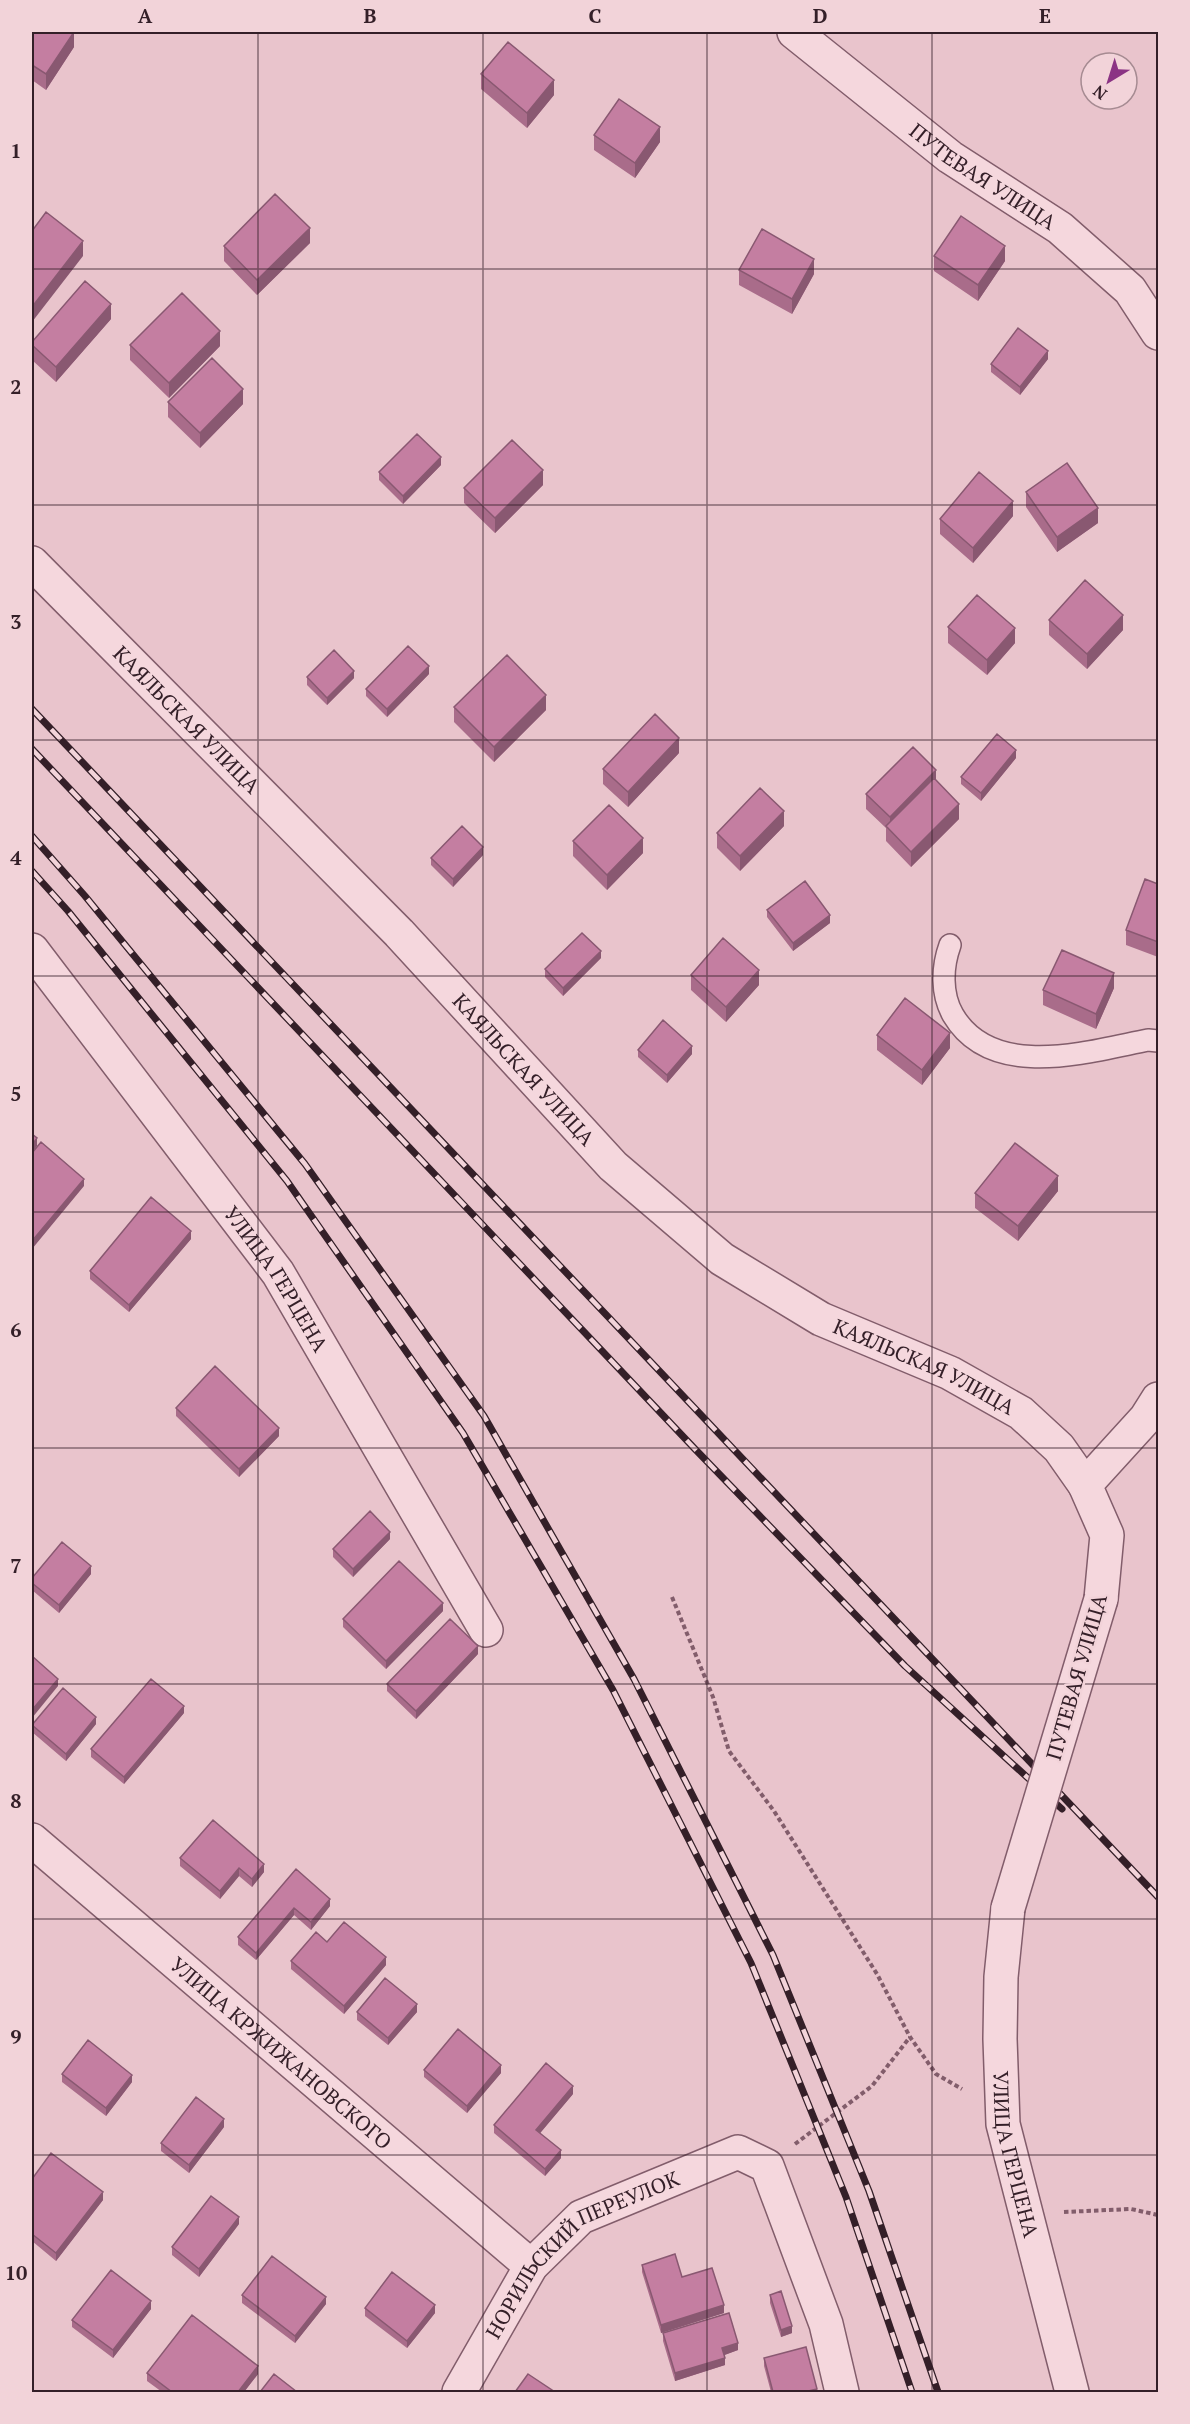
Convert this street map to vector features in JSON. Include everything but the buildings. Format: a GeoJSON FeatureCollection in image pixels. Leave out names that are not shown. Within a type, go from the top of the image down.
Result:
{"type":"FeatureCollection","features":[{"type":"Feature","properties":{"kind":"street","name":"ПУТЕВАЯ УЛИЦА"},"geometry":{"type":"LineString","coordinates":[[794,32],[950,157],[1060,228],[1130,290],[1158,333]]}},
{"type":"Feature","properties":{"kind":"street","name":"КАЯЛЬСКАЯ УЛИЦА"},"geometry":{"type":"LineString","coordinates":[[32,563],[399,933],[613,1166],[722,1259],[821,1319],[950,1372],[1021,1413],[1059,1448],[1085,1485]]}},
{"type":"Feature","properties":{"kind":"street","name":"УЛИЦА ГЕРЦЕНА"},"geometry":{"type":"LineString","coordinates":[[32,951],[278,1273],[486,1630]]}},
{"type":"Feature","properties":{"kind":"street"},"geometry":{"type":"LineString","coordinates":[[1085,1485],[1146,1418],[1158,1399]]}},
{"type":"Feature","properties":{"kind":"street","name":"ПУТЕВАЯ УЛИЦА"},"geometry":{"type":"LineString","coordinates":[[1008,1908],[1101,1599],[1107,1535],[1085,1485]]}},
{"type":"Feature","properties":{"kind":"street","name":"УЛИЦА КРЖИЖАНОВСКОГО"},"geometry":{"type":"LineString","coordinates":[[32,1840],[531,2266]]}},
{"type":"Feature","properties":{"kind":"street","name":"УЛИЦА ГЕРЦЕНА"},"geometry":{"type":"LineString","coordinates":[[1008,1908],[1001,1977],[1003,2124],[1024,2214],[1072,2392]]}},
{"type":"Feature","properties":{"kind":"street","name":"НОРИЛЬСКИЙ ПЕРЕУЛОК"},"geometry":{"type":"LineString","coordinates":[[459,2392],[531,2266],[581,2217],[738,2152],[766,2166]]}},
{"type":"Feature","properties":{"kind":"street"},"geometry":{"type":"LineString","coordinates":[[766,2166],[826,2324],[842,2392]]}},
{"type":"Feature","properties":{"kind":"lane"},"geometry":{"type":"LineString","coordinates":[[950,945],[945,960],[945,1001],[964,1033],[999,1051],[1028,1058],[1081,1053],[1148,1040],[1158,1041]]}},
{"type":"Feature","properties":{"kind":"path"},"geometry":{"type":"LineString","coordinates":[[672,1597],[713,1698],[729,1751],[780,1820],[877,1974],[910,2037],[936,2074],[975,2096],[1002,2102]]}},
{"type":"Feature","properties":{"kind":"path"},"geometry":{"type":"LineString","coordinates":[[766,2166],[872,2086],[910,2037]]}},
{"type":"Feature","properties":{"kind":"path"},"geometry":{"type":"LineString","coordinates":[[1024,2214],[1131,2209],[1158,2216]]}},
{"type":"Feature","properties":{"kind":"railway"},"geometry":{"type":"LineString","coordinates":[[32,709],[1158,1897]]}},
{"type":"Feature","properties":{"kind":"railway"},"geometry":{"type":"LineString","coordinates":[[32,749],[694,1448],[905,1666],[1062,1809]]}},
{"type":"Feature","properties":{"kind":"railway"},"geometry":{"type":"LineString","coordinates":[[32,836],[85,896],[305,1164],[484,1416],[634,1679],[773,1955],[869,2191],[938,2392]]}},
{"type":"Feature","properties":{"kind":"railway"},"geometry":{"type":"LineString","coordinates":[[32,871],[68,911],[287,1181],[463,1433],[613,1690],[751,1963],[846,2197],[912,2392]]}}]}
